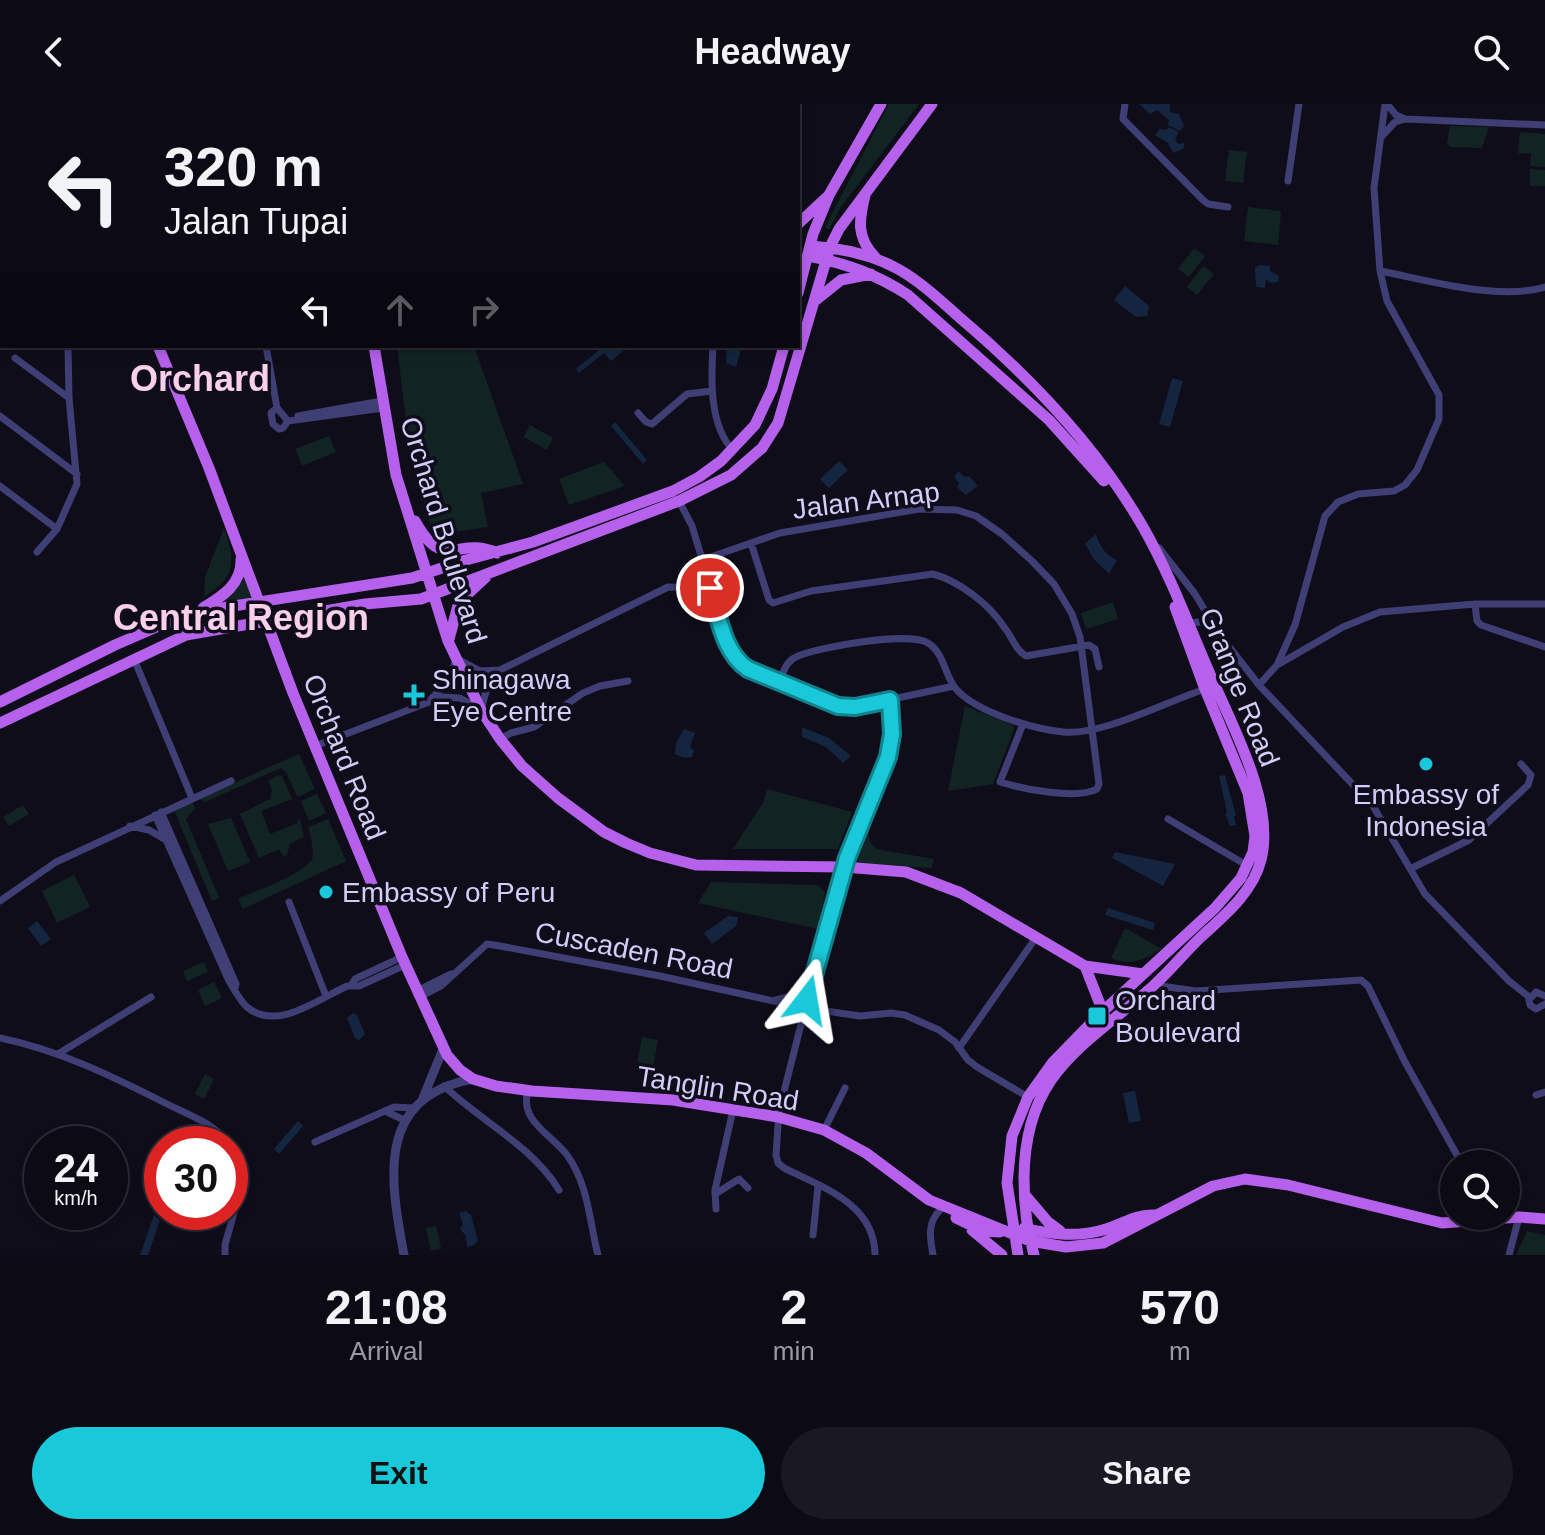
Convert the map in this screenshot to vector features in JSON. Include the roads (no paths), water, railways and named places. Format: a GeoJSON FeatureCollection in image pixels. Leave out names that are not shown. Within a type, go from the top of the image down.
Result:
{"type":"FeatureCollection","features":[{"type":"Feature","properties":{"kind":"main road"},"geometry":{"type":"LineString","coordinates":[[800,279],[804,250],[829,195],[881,104]]}},
{"type":"Feature","properties":{"kind":"main road"},"geometry":{"type":"LineString","coordinates":[[0,702],[141,633],[196,613],[346,591],[426,574],[707,489],[731,475],[753,457],[778,423],[828,253],[839,229],[932,104]]}},
{"type":"Feature","properties":{"kind":"main road"},"geometry":{"type":"LineString","coordinates":[[866,191],[858,225],[867,249],[878,260]]}},
{"type":"Feature","properties":{"kind":"main road"},"geometry":{"type":"LineString","coordinates":[[800,222],[829,195]]}},
{"type":"Feature","properties":{"kind":"main road","name":"Grange Road"},"geometry":{"type":"LineString","coordinates":[[804,250],[878,260],[914,279],[999,352],[1085,444],[1143,528],[1191,622],[1210,687],[1235,731],[1264,811],[1265,838],[1261,861],[1254,880],[1238,901],[1154,985],[1059,1069],[1038,1100],[1026,1142],[1024,1194],[1034,1255]]}},
{"type":"Feature","properties":{"kind":"main road","name":"Grange Road"},"geometry":{"type":"LineString","coordinates":[[828,253],[908,295],[1031,405],[1106,483],[1162,572],[1210,687],[1248,793],[1255,836],[1248,866],[1241,878],[1215,908],[1101,1013],[1053,1062],[1028,1097],[1012,1136],[1007,1183],[1010,1230],[1018,1255]]}},
{"type":"Feature","properties":{"kind":"main road"},"geometry":{"type":"LineString","coordinates":[[814,302],[841,280],[871,274]]}},
{"type":"Feature","properties":{"kind":"main road"},"geometry":{"type":"LineString","coordinates":[[908,295],[906,286],[914,279]]}},
{"type":"Feature","properties":{"kind":"main road","name":"Orchard Road"},"geometry":{"type":"LineString","coordinates":[[159,348],[241,550],[315,746],[403,961],[443,1049]]}},
{"type":"Feature","properties":{"kind":"main road","name":"Orchard Boulevard"},"geometry":{"type":"LineString","coordinates":[[374,348],[391,454],[448,641],[481,710],[500,739],[539,782],[580,816],[604,832],[650,853],[696,865],[844,867],[906,872],[961,893],[1085,966],[1143,974]]}},
{"type":"Feature","properties":{"kind":"main road"},"geometry":{"type":"LineString","coordinates":[[0,723],[186,635],[365,604],[402,603],[434,594],[676,496],[721,461],[729,446],[762,412],[783,348]]}},
{"type":"Feature","properties":{"kind":"main road"},"geometry":{"type":"LineString","coordinates":[[1031,405],[1042,407],[1042,396]]}},
{"type":"Feature","properties":{"kind":"main road"},"geometry":{"type":"LineString","coordinates":[[404,501],[426,539],[437,549],[448,551],[477,546],[498,553]]}},
{"type":"Feature","properties":{"kind":"main road"},"geometry":{"type":"LineString","coordinates":[[196,613],[235,584],[241,569],[241,550]]}},
{"type":"Feature","properties":{"kind":"main road"},"geometry":{"type":"LineString","coordinates":[[448,641],[459,602],[468,591],[499,568]]}},
{"type":"Feature","properties":{"kind":"main road"},"geometry":{"type":"LineString","coordinates":[[1085,966],[1096,989],[1101,1013],[1110,1022]]}},
{"type":"Feature","properties":{"kind":"main road"},"geometry":{"type":"LineString","coordinates":[[443,1049],[458,1069],[473,1079]]}},
{"type":"Feature","properties":{"kind":"main road","name":"Tanglin Road"},"geometry":{"type":"LineString","coordinates":[[473,1079],[528,1091],[673,1100],[778,1117],[824,1130],[866,1153],[929,1200],[1066,1247],[1103,1243],[1219,1183],[1245,1179],[1288,1185],[1440,1223]]}},
{"type":"Feature","properties":{"kind":"main road"},"geometry":{"type":"LineString","coordinates":[[1024,1194],[1048,1222],[1060,1231],[1077,1234]]}},
{"type":"Feature","properties":{"kind":"main road"},"geometry":{"type":"LineString","coordinates":[[929,1200],[940,1210],[983,1231],[1010,1230]]}},
{"type":"Feature","properties":{"kind":"main road","name":"Tanglin Road"},"geometry":{"type":"LineString","coordinates":[[1029,1235],[1102,1231],[1143,1214],[1153,1215]]}},
{"type":"Feature","properties":{"kind":"main road","name":"Tanglin Road"},"geometry":{"type":"LineString","coordinates":[[1520,1217],[1545,1219]]}},
{"type":"Feature","properties":{"kind":"main road"},"geometry":{"type":"LineString","coordinates":[[960,1221],[1002,1255]]}},
{"type":"Feature","properties":{"kind":"main road"},"geometry":{"type":"LineString","coordinates":[[1056,1255],[1066,1247]]}},
{"type":"Feature","properties":{"kind":"street"},"geometry":{"type":"LineString","coordinates":[[1125,104],[1123,119],[1203,200],[1208,204],[1228,207]]}},
{"type":"Feature","properties":{"kind":"street"},"geometry":{"type":"LineString","coordinates":[[1288,181],[1299,104]]}},
{"type":"Feature","properties":{"kind":"street"},"geometry":{"type":"LineString","coordinates":[[1386,104],[1396,115],[1405,119]]}},
{"type":"Feature","properties":{"kind":"street"},"geometry":{"type":"LineString","coordinates":[[1259,685],[1277,665],[1295,625],[1325,516],[1338,502],[1358,494],[1394,491],[1405,485],[1417,470],[1439,419],[1439,395],[1387,301],[1380,271],[1374,188],[1386,104]]}},
{"type":"Feature","properties":{"kind":"street"},"geometry":{"type":"LineString","coordinates":[[1381,138],[1395,122],[1405,119],[1545,125]]}},
{"type":"Feature","properties":{"kind":"street"},"geometry":{"type":"LineString","coordinates":[[1380,271],[1514,292],[1545,287]]}},
{"type":"Feature","properties":{"kind":"street"},"geometry":{"type":"LineString","coordinates":[[37,552],[57,529],[77,484],[67,360],[71,348]]}},
{"type":"Feature","properties":{"kind":"street"},"geometry":{"type":"LineString","coordinates":[[266,348],[283,415],[382,405]]}},
{"type":"Feature","properties":{"kind":"street"},"geometry":{"type":"LineString","coordinates":[[713,348],[710,380],[729,446]]}},
{"type":"Feature","properties":{"kind":"street"},"geometry":{"type":"LineString","coordinates":[[15,358],[69,398]]}},
{"type":"Feature","properties":{"kind":"street"},"geometry":{"type":"LineString","coordinates":[[638,413],[652,424],[687,394],[712,391]]}},
{"type":"Feature","properties":{"kind":"street"},"geometry":{"type":"LineString","coordinates":[[0,416],[77,474]]}},
{"type":"Feature","properties":{"kind":"street"},"geometry":{"type":"LineString","coordinates":[[0,486],[57,529]]}},
{"type":"Feature","properties":{"kind":"street"},"geometry":{"type":"LineString","coordinates":[[676,496],[692,526],[728,645],[740,664],[838,706],[855,707],[954,686]]}},
{"type":"Feature","properties":{"kind":"street","name":"Jalan Arnap"},"geometry":{"type":"LineString","coordinates":[[702,560],[780,533],[919,509],[957,510],[976,516],[1018,547],[1054,584],[1072,614],[1082,646],[1099,784],[1097,789],[1085,793],[1039,791],[1000,782],[1023,724]]}},
{"type":"Feature","properties":{"kind":"street"},"geometry":{"type":"LineString","coordinates":[[1143,528],[1259,685],[1373,806],[1425,894],[1509,981],[1529,997],[1532,1007],[1543,1006],[1545,1018]]}},
{"type":"Feature","properties":{"kind":"street"},"geometry":{"type":"LineString","coordinates":[[751,543],[769,600],[773,603],[811,591],[933,574],[947,578],[995,615],[1017,649],[1026,656],[1089,645],[1095,649],[1099,667]]}},
{"type":"Feature","properties":{"kind":"street"},"geometry":{"type":"LineString","coordinates":[[430,700],[450,680],[456,658],[480,671],[500,670],[668,587],[710,588]]}},
{"type":"Feature","properties":{"kind":"street"},"geometry":{"type":"LineString","coordinates":[[1277,665],[1343,627],[1380,612],[1475,604],[1545,604]]}},
{"type":"Feature","properties":{"kind":"street"},"geometry":{"type":"LineString","coordinates":[[1475,604],[1477,621],[1481,625],[1545,647]]}},
{"type":"Feature","properties":{"kind":"street"},"geometry":{"type":"LineString","coordinates":[[1191,622],[1201,617],[1204,608]]}},
{"type":"Feature","properties":{"kind":"street"},"geometry":{"type":"LineString","coordinates":[[1191,622],[1205,624],[1219,634]]}},
{"type":"Feature","properties":{"kind":"street"},"geometry":{"type":"LineString","coordinates":[[779,681],[786,665],[794,657],[904,637],[928,643],[937,651],[954,686],[981,706],[1023,724],[1065,732],[1093,729],[1210,687]]}},
{"type":"Feature","properties":{"kind":"street"},"geometry":{"type":"LineString","coordinates":[[134,659],[192,798]]}},
{"type":"Feature","properties":{"kind":"street"},"geometry":{"type":"LineString","coordinates":[[315,746],[430,700],[450,696],[481,710],[487,688],[500,670]]}},
{"type":"Feature","properties":{"kind":"street"},"geometry":{"type":"LineString","coordinates":[[1268,695],[1269,674]]}},
{"type":"Feature","properties":{"kind":"street"},"geometry":{"type":"LineString","coordinates":[[500,739],[534,727],[583,693],[628,681]]}},
{"type":"Feature","properties":{"kind":"street"},"geometry":{"type":"LineString","coordinates":[[875,1255],[875,1246],[865,1219],[854,1205],[778,1163],[778,1117],[844,867],[888,757],[892,734],[890,700]]}},
{"type":"Feature","properties":{"kind":"street"},"geometry":{"type":"LineString","coordinates":[[1410,869],[1469,840],[1528,785],[1531,775],[1521,764]]}},
{"type":"Feature","properties":{"kind":"street"},"geometry":{"type":"LineString","coordinates":[[0,901],[43,869],[231,781]]}},
{"type":"Feature","properties":{"kind":"street"},"geometry":{"type":"LineString","coordinates":[[158,813],[224,972],[245,1005],[272,1017],[291,1013],[352,984],[359,986],[403,961]]}},
{"type":"Feature","properties":{"kind":"street"},"geometry":{"type":"LineString","coordinates":[[158,813],[202,901],[235,988]]}},
{"type":"Feature","properties":{"kind":"street"},"geometry":{"type":"LineString","coordinates":[[1168,819],[1248,866]]}},
{"type":"Feature","properties":{"kind":"street"},"geometry":{"type":"LineString","coordinates":[[130,826],[158,833],[168,841]]}},
{"type":"Feature","properties":{"kind":"street"},"geometry":{"type":"LineString","coordinates":[[289,902],[326,996]]}},
{"type":"Feature","properties":{"kind":"street"},"geometry":{"type":"LineString","coordinates":[[959,1048],[1037,936]]}},
{"type":"Feature","properties":{"kind":"street","name":"Cuscaden Road"},"geometry":{"type":"LineString","coordinates":[[418,994],[441,986],[487,944],[586,961],[805,1008],[860,1016],[905,1015],[939,1030],[977,1067],[1028,1097]]}},
{"type":"Feature","properties":{"kind":"street"},"geometry":{"type":"LineString","coordinates":[[1171,968],[1171,980],[1183,991]]}},
{"type":"Feature","properties":{"kind":"street"},"geometry":{"type":"LineString","coordinates":[[1154,985],[1183,991],[1361,980],[1368,986],[1405,1062],[1454,1150]]}},
{"type":"Feature","properties":{"kind":"street"},"geometry":{"type":"LineString","coordinates":[[774,1000],[791,996],[811,985]]}},
{"type":"Feature","properties":{"kind":"street"},"geometry":{"type":"LineString","coordinates":[[1529,997],[1536,992],[1545,996]]}},
{"type":"Feature","properties":{"kind":"street"},"geometry":{"type":"LineString","coordinates":[[58,1054],[151,997]]}},
{"type":"Feature","properties":{"kind":"street"},"geometry":{"type":"LineString","coordinates":[[0,1038],[58,1054],[120,1080],[209,1126]]}},
{"type":"Feature","properties":{"kind":"street"},"geometry":{"type":"LineString","coordinates":[[423,1098],[443,1049]]}},
{"type":"Feature","properties":{"kind":"street"},"geometry":{"type":"LineString","coordinates":[[404,1255],[393,1167],[396,1143],[404,1120],[423,1098],[444,1086],[473,1079]]}},
{"type":"Feature","properties":{"kind":"street"},"geometry":{"type":"LineString","coordinates":[[444,1086],[533,1159],[559,1190]]}},
{"type":"Feature","properties":{"kind":"street"},"geometry":{"type":"LineString","coordinates":[[824,1130],[845,1088]]}},
{"type":"Feature","properties":{"kind":"street"},"geometry":{"type":"LineString","coordinates":[[528,1091],[525,1104],[528,1114],[566,1154],[582,1183],[598,1255]]}},
{"type":"Feature","properties":{"kind":"street"},"geometry":{"type":"LineString","coordinates":[[317,1141],[397,1106],[413,1108]]}},
{"type":"Feature","properties":{"kind":"street"},"geometry":{"type":"LineString","coordinates":[[716,1209],[715,1194],[733,1110]]}},
{"type":"Feature","properties":{"kind":"street"},"geometry":{"type":"LineString","coordinates":[[385,1111],[404,1120]]}},
{"type":"Feature","properties":{"kind":"street"},"geometry":{"type":"LineString","coordinates":[[715,1194],[739,1179],[748,1188]]}},
{"type":"Feature","properties":{"kind":"street"},"geometry":{"type":"LineString","coordinates":[[813,1235],[818,1186]]}},
{"type":"Feature","properties":{"kind":"street"},"geometry":{"type":"LineString","coordinates":[[933,1255],[929,1235],[934,1216],[940,1210]]}},
{"type":"Feature","properties":{"kind":"street"},"geometry":{"type":"LineString","coordinates":[[225,1255],[229,1230]]}},
{"type":"Feature","properties":{"kind":"street"},"geometry":{"type":"LineString","coordinates":[[1509,1255],[1516,1230]]}},
{"type":"Feature","properties":{"kind":"water"},"geometry":{"type":"Polygon","coordinates":[[[1139,104],[1170,104],[1170,112],[1179,114],[1184,126],[1180,131],[1168,125],[1169,120],[1157,110],[1150,114],[1139,104]]]}},
{"type":"Feature","properties":{"kind":"water"},"geometry":{"type":"Polygon","coordinates":[[[1168,127],[1179,132],[1175,139],[1178,144],[1185,143],[1183,149],[1173,153],[1168,143],[1155,135],[1160,129],[1167,130],[1168,127]]]}},
{"type":"Feature","properties":{"kind":"water"},"geometry":{"type":"Polygon","coordinates":[[[1259,265],[1270,266],[1270,271],[1279,276],[1278,282],[1270,283],[1266,279],[1265,288],[1256,287],[1255,268],[1259,265]]]}},
{"type":"Feature","properties":{"kind":"water"},"geometry":{"type":"Polygon","coordinates":[[[1125,286],[1149,306],[1147,316],[1136,317],[1114,300],[1125,286]]]}},
{"type":"Feature","properties":{"kind":"water"},"geometry":{"type":"Polygon","coordinates":[[[602,348],[627,348],[611,361],[604,353],[579,373],[576,369],[602,348]]]}},
{"type":"Feature","properties":{"kind":"water"},"geometry":{"type":"Polygon","coordinates":[[[727,348],[741,348],[736,367],[726,363],[727,348]]]}},
{"type":"Feature","properties":{"kind":"water"},"geometry":{"type":"Polygon","coordinates":[[[1172,378],[1183,381],[1170,427],[1159,424],[1172,378]]]}},
{"type":"Feature","properties":{"kind":"water"},"geometry":{"type":"Polygon","coordinates":[[[615,422],[647,460],[643,464],[611,426],[615,422]]]}},
{"type":"Feature","properties":{"kind":"water"},"geometry":{"type":"Polygon","coordinates":[[[839,461],[848,470],[829,488],[820,479],[839,461]]]}},
{"type":"Feature","properties":{"kind":"water"},"geometry":{"type":"Polygon","coordinates":[[[958,471],[965,477],[969,476],[978,486],[966,495],[957,487],[959,483],[954,477],[958,471]]]}},
{"type":"Feature","properties":{"kind":"water"},"geometry":{"type":"Polygon","coordinates":[[[1096,534],[1104,550],[1117,560],[1109,574],[1085,544],[1096,534]]]}},
{"type":"Feature","properties":{"kind":"water"},"geometry":{"type":"Polygon","coordinates":[[[802,727],[829,738],[851,756],[843,763],[826,747],[802,737],[802,727]]]}},
{"type":"Feature","properties":{"kind":"water"},"geometry":{"type":"Polygon","coordinates":[[[684,729],[695,733],[690,747],[694,751],[692,757],[675,754],[676,743],[684,729]]]}},
{"type":"Feature","properties":{"kind":"water"},"geometry":{"type":"Polygon","coordinates":[[[1225,775],[1236,816],[1236,825],[1230,826],[1219,776],[1225,775]]]}},
{"type":"Feature","properties":{"kind":"water"},"geometry":{"type":"Polygon","coordinates":[[[1115,852],[1175,864],[1163,886],[1112,858],[1115,852]]]}},
{"type":"Feature","properties":{"kind":"water"},"geometry":{"type":"Polygon","coordinates":[[[1108,908],[1155,923],[1153,930],[1105,915],[1108,908]]]}},
{"type":"Feature","properties":{"kind":"water"},"geometry":{"type":"Polygon","coordinates":[[[728,916],[738,917],[736,926],[712,944],[704,933],[728,916]]]}},
{"type":"Feature","properties":{"kind":"water"},"geometry":{"type":"Polygon","coordinates":[[[37,921],[51,939],[41,946],[28,928],[37,921]]]}},
{"type":"Feature","properties":{"kind":"water"},"geometry":{"type":"Polygon","coordinates":[[[353,1013],[357,1015],[365,1034],[359,1040],[355,1038],[347,1018],[353,1013]]]}},
{"type":"Feature","properties":{"kind":"water"},"geometry":{"type":"Polygon","coordinates":[[[1135,1091],[1141,1121],[1129,1123],[1123,1093],[1135,1091]]]}},
{"type":"Feature","properties":{"kind":"water"},"geometry":{"type":"Polygon","coordinates":[[[298,1121],[303,1126],[279,1154],[274,1149],[298,1121]]]}},
{"type":"Feature","properties":{"kind":"water"},"geometry":{"type":"Polygon","coordinates":[[[466,1211],[471,1215],[478,1241],[467,1247],[466,1236],[460,1229],[463,1224],[459,1213],[466,1211]]]}},
{"type":"Feature","properties":{"kind":"water"},"geometry":{"type":"Polygon","coordinates":[[[149,1230],[157,1230],[148,1255],[140,1255],[149,1230]]]}},
{"type":"Feature","properties":{"kind":"place","name":"Shinagawa Eye Centre"},"geometry":{"type":"Point","coordinates":[414,695]}},
{"type":"Feature","properties":{"kind":"place","name":"Embassy of Indonesia"},"geometry":{"type":"Point","coordinates":[1426,764]}},
{"type":"Feature","properties":{"kind":"place","name":"Embassy of Peru"},"geometry":{"type":"Point","coordinates":[326,892]}},
{"type":"Feature","properties":{"kind":"place","name":"Orchard Boulevard"},"geometry":{"type":"Point","coordinates":[1097,1016]}},
{"type":"Feature","properties":{"kind":"district","name":"Orchard"},"geometry":{"type":"Point","coordinates":[200,378]}},
{"type":"Feature","properties":{"kind":"district","name":"Central Region"},"geometry":{"type":"Point","coordinates":[241,617]}}]}
